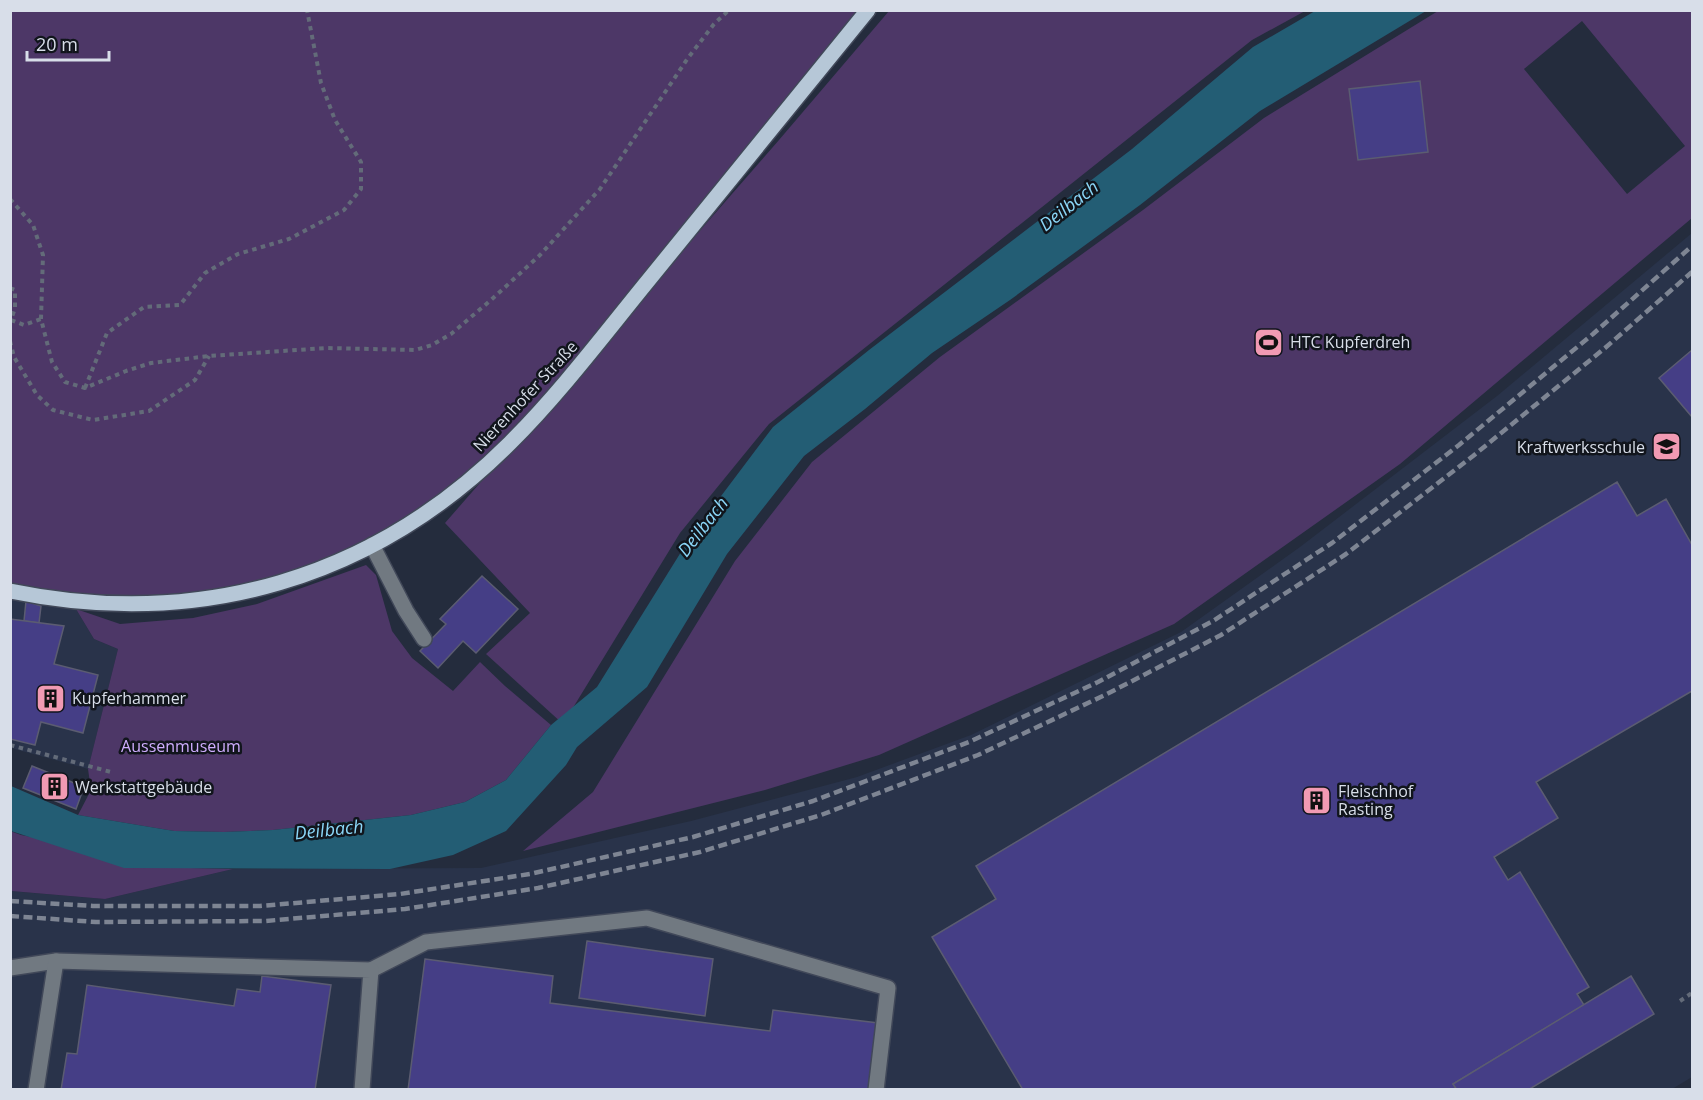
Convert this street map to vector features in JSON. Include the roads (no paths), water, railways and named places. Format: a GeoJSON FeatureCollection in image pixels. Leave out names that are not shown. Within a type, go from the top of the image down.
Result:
{"type":"FeatureCollection","features":[{"type":"Feature","properties":{"kind":"main road","name":"Nierenhofer Straße"},"geometry":{"type":"LineString","coordinates":[[10,591],[104,603],[170,603],[227,596],[281,582],[335,564],[418,518],[465,484],[510,443],[575,371],[868,10]]}},
{"type":"Feature","properties":{"kind":"lane"},"geometry":{"type":"LineString","coordinates":[[372,545],[424,639]]}},
{"type":"Feature","properties":{"kind":"lane"},"geometry":{"type":"LineString","coordinates":[[10,968],[56,961],[371,970],[426,942],[647,918],[888,988],[876,1089]]}},
{"type":"Feature","properties":{"kind":"lane"},"geometry":{"type":"LineString","coordinates":[[36,1089],[56,961]]}},
{"type":"Feature","properties":{"kind":"lane"},"geometry":{"type":"LineString","coordinates":[[362,1089],[371,970]]}},
{"type":"Feature","properties":{"kind":"water","name":"Deilbach"},"geometry":{"type":"Polygon","coordinates":[[[1315,11],[1426,11],[1260,111],[1140,205],[1010,300],[932,353],[804,456],[727,554],[647,687],[577,747],[566,765],[506,831],[453,855],[390,869],[124,868],[11,831],[11,786],[78,815],[174,831],[224,832],[273,830],[411,815],[465,802],[506,780],[551,725],[597,687],[691,536],[773,427],[869,350],[1132,149],[1253,47],[1315,11]]]}},
{"type":"Feature","properties":{"kind":"railway"},"geometry":{"type":"LineString","coordinates":[[10,901],[93,906],[260,906],[400,894],[530,874],[693,837],[813,801],[969,742],[1098,682],[1213,621],[1332,543],[1459,445],[1593,334],[1692,246]]}},
{"type":"Feature","properties":{"kind":"railway"},"geometry":{"type":"LineString","coordinates":[[10,916],[96,922],[265,921],[405,909],[538,888],[700,852],[821,815],[978,755],[1107,694],[1221,635],[1346,554],[1473,456],[1605,348],[1692,272]]}},
{"type":"Feature","properties":{"kind":"place","name":"HTC Kupferdreh"},"geometry":{"type":"Point","coordinates":[1269,342]}},
{"type":"Feature","properties":{"kind":"place","name":"Kraftwerksschule"},"geometry":{"type":"Point","coordinates":[1666,447]}},
{"type":"Feature","properties":{"kind":"place","name":"Kupferhammer"},"geometry":{"type":"Point","coordinates":[51,698]}},
{"type":"Feature","properties":{"kind":"place","name":"Werkstattgebäude"},"geometry":{"type":"Point","coordinates":[54,787]}},
{"type":"Feature","properties":{"kind":"place","name":"Fleischhof Rasting"},"geometry":{"type":"Point","coordinates":[1317,800]}},
{"type":"Feature","properties":{"kind":"park label","name":"Aussenmuseum"},"geometry":{"type":"Point","coordinates":[181,746]}}]}
